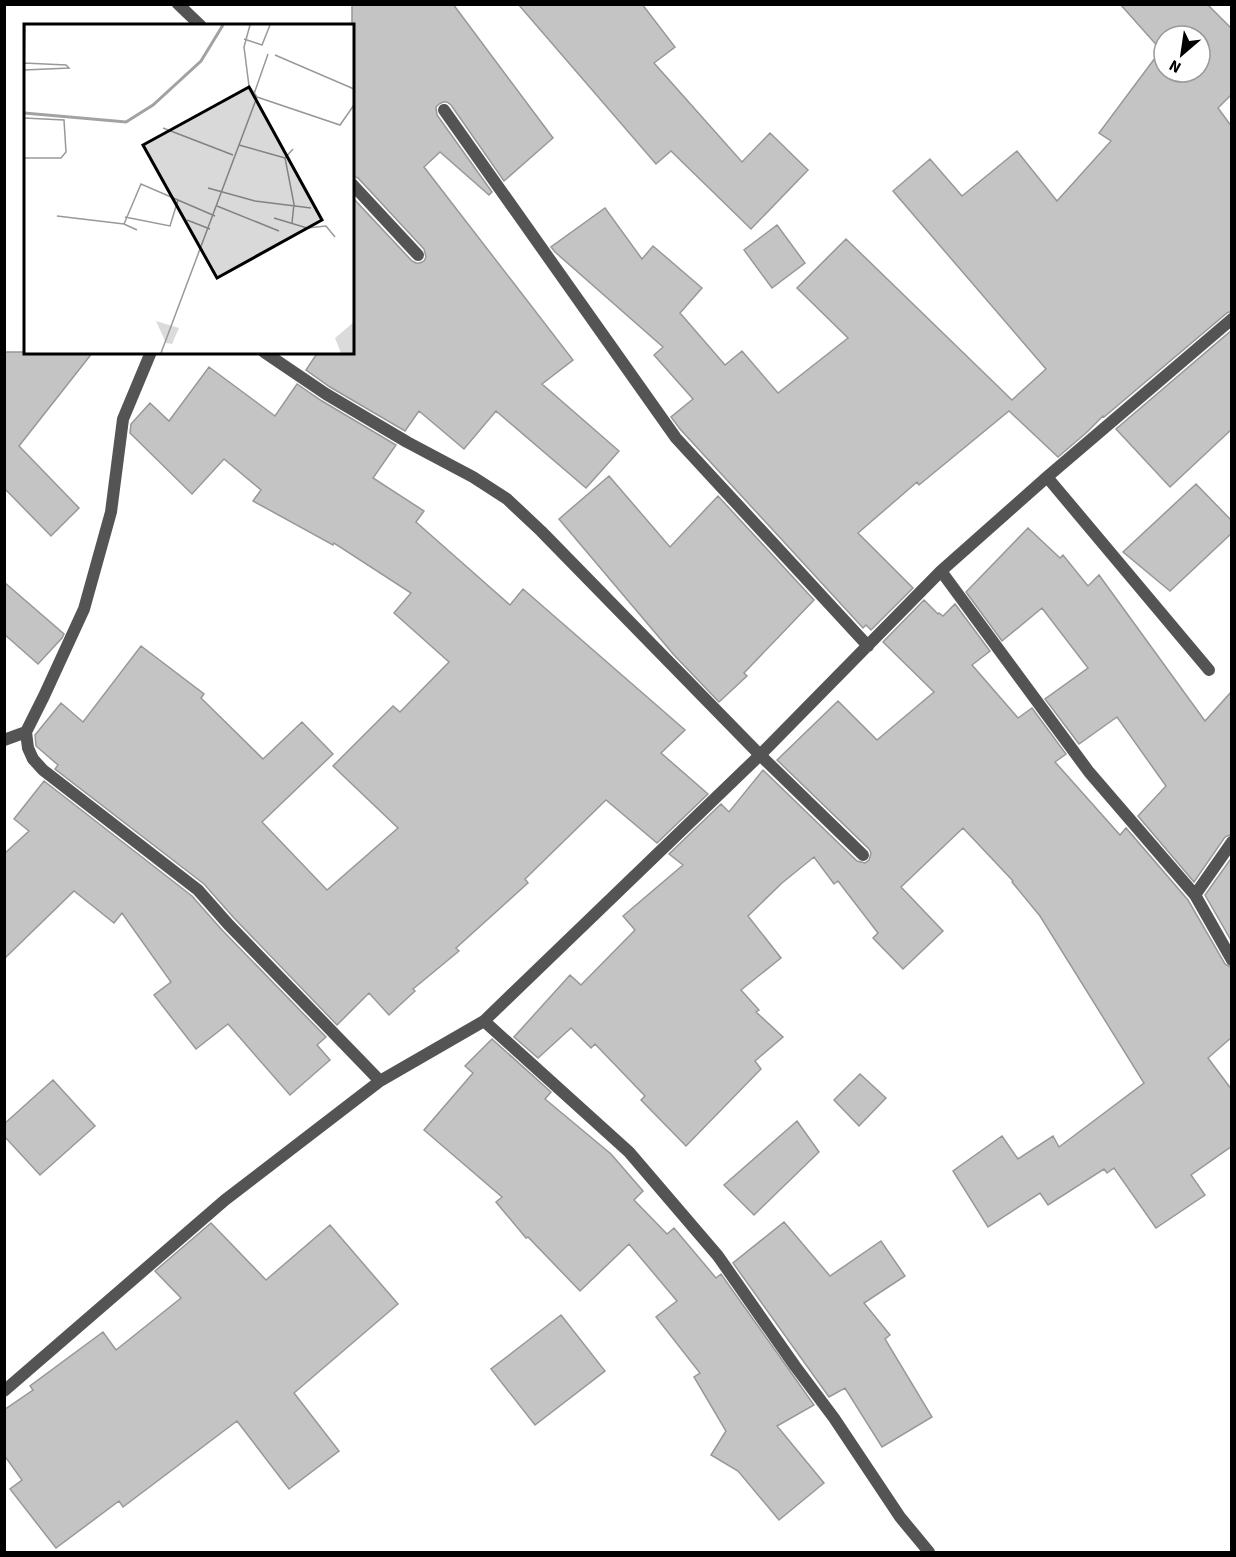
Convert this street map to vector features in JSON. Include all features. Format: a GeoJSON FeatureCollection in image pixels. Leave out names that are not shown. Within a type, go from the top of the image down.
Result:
{"type":"FeatureCollection","features":[{"type":"Feature","properties":{"kind":"street"},"geometry":{"type":"LineString","coordinates":[[178,4],[199,24]]}},
{"type":"Feature","properties":{"kind":"street"},"geometry":{"type":"LineString","coordinates":[[444,110],[676,438],[868,646]]}},
{"type":"Feature","properties":{"kind":"street"},"geometry":{"type":"LineString","coordinates":[[354,186],[418,255]]}},
{"type":"Feature","properties":{"kind":"street"},"geometry":{"type":"LineString","coordinates":[[4,1390],[225,1200],[380,1081],[484,1021],[760,755],[941,571],[1232,319]]}},
{"type":"Feature","properties":{"kind":"street"},"geometry":{"type":"LineString","coordinates":[[150,354],[123,419],[111,512],[84,609],[26,732],[28,748],[33,759],[43,770],[198,890],[380,1081]]}},
{"type":"Feature","properties":{"kind":"street"},"geometry":{"type":"LineString","coordinates":[[267,354],[336,400],[407,442],[473,477],[507,500],[541,531],[760,755],[863,855]]}},
{"type":"Feature","properties":{"kind":"street"},"geometry":{"type":"LineString","coordinates":[[1047,477],[1209,670]]}},
{"type":"Feature","properties":{"kind":"street"},"geometry":{"type":"LineString","coordinates":[[941,571],[1089,772],[1195,895],[1232,960]]}},
{"type":"Feature","properties":{"kind":"street"},"geometry":{"type":"LineString","coordinates":[[4,741],[26,732]]}},
{"type":"Feature","properties":{"kind":"street"},"geometry":{"type":"LineString","coordinates":[[1195,895],[1232,842]]}},
{"type":"Feature","properties":{"kind":"street"},"geometry":{"type":"LineString","coordinates":[[484,1021],[629,1152],[718,1256],[834,1418],[900,1517],[929,1552]]}},
{"type":"Feature","properties":{"kind":"building"},"geometry":{"type":"Polygon","coordinates":[[[352,4],[453,4],[553,138],[504,181],[451,105],[443,102],[436,107],[437,115],[492,192],[489,195],[440,152],[424,167],[573,360],[542,384],[619,451],[586,488],[496,411],[464,449],[419,411],[405,431],[330,387],[306,370],[317,354],[354,354],[354,199],[412,261],[420,263],[426,257],[424,249],[358,178],[354,177],[354,24],[352,24],[352,4]]]}},
{"type":"Feature","properties":{"kind":"building"},"geometry":{"type":"Polygon","coordinates":[[[518,4],[642,4],[675,47],[654,63],[742,162],[770,133],[808,170],[751,229],[671,151],[656,164],[518,4]]]}},
{"type":"Feature","properties":{"kind":"building"},"geometry":{"type":"Polygon","coordinates":[[[1120,4],[1207,4],[1232,29],[1232,94],[1218,108],[1232,127],[1232,311],[1103,416],[1058,457],[1009,411],[919,485],[917,482],[858,533],[913,588],[871,630],[866,625],[863,628],[671,417],[693,399],[654,355],[663,347],[551,247],[605,208],[642,259],[653,246],[702,288],[680,313],[725,365],[742,351],[778,393],[848,338],[797,288],[846,239],[1012,400],[1046,369],[893,191],[930,159],[962,196],[1017,151],[1057,201],[1111,141],[1099,133],[1152,62],[1152,84],[1212,84],[1212,24],[1152,24],[1152,40],[1120,4]]]}},
{"type":"Feature","properties":{"kind":"building"},"geometry":{"type":"Polygon","coordinates":[[[777,225],[805,263],[772,288],[744,250],[777,225]]]}},
{"type":"Feature","properties":{"kind":"building"},"geometry":{"type":"Polygon","coordinates":[[[1232,330],[1232,429],[1170,487],[1116,429],[1232,330]]]}},
{"type":"Feature","properties":{"kind":"building"},"geometry":{"type":"Polygon","coordinates":[[[4,352],[91,354],[19,446],[79,508],[51,536],[4,488],[4,352]]]}},
{"type":"Feature","properties":{"kind":"building"},"geometry":{"type":"Polygon","coordinates":[[[209,367],[275,416],[297,384],[396,445],[373,478],[424,511],[416,522],[510,605],[523,589],[685,730],[661,753],[708,794],[657,843],[606,800],[525,879],[528,883],[456,948],[459,951],[413,989],[415,991],[389,1015],[369,993],[337,1025],[204,884],[55,769],[58,765],[36,746],[35,735],[61,703],[83,722],[141,646],[204,694],[201,698],[263,759],[302,722],[333,754],[262,822],[327,890],[398,828],[333,766],[393,706],[400,712],[449,662],[394,613],[411,593],[334,543],[333,545],[253,501],[261,490],[224,459],[192,494],[130,433],[131,424],[150,403],[169,421],[209,367]]]}},
{"type":"Feature","properties":{"kind":"building"},"geometry":{"type":"Polygon","coordinates":[[[609,476],[670,547],[718,496],[814,600],[744,673],[747,676],[719,702],[674,655],[559,519],[609,476]]]}},
{"type":"Feature","properties":{"kind":"building"},"geometry":{"type":"Polygon","coordinates":[[[1196,484],[1232,521],[1232,533],[1170,591],[1123,552],[1196,484]]]}},
{"type":"Feature","properties":{"kind":"building"},"geometry":{"type":"Polygon","coordinates":[[[1028,528],[1060,558],[1063,555],[1088,586],[1099,575],[1205,721],[1232,691],[1232,834],[1225,837],[1194,882],[1138,816],[1166,786],[1117,717],[1079,744],[1045,699],[1088,668],[1042,608],[1002,641],[966,592],[1028,528]]]}},
{"type":"Feature","properties":{"kind":"building"},"geometry":{"type":"Polygon","coordinates":[[[4,582],[64,634],[38,664],[4,634],[4,582]]]}},
{"type":"Feature","properties":{"kind":"building"},"geometry":{"type":"Polygon","coordinates":[[[924,600],[943,616],[955,604],[990,651],[972,665],[1018,718],[1032,708],[1066,754],[1055,762],[1120,835],[1126,828],[1188,900],[1225,964],[1232,968],[1232,1037],[1208,1058],[1232,1090],[1232,1146],[1191,1175],[1205,1195],[1156,1228],[1114,1168],[1107,1173],[1104,1169],[1048,1205],[1040,1193],[988,1227],[953,1171],[1002,1136],[1018,1159],[1053,1136],[1059,1147],[1144,1083],[1040,916],[1013,881],[963,828],[901,887],[943,931],[903,969],[873,938],[878,933],[838,881],[834,884],[814,857],[782,883],[748,916],[781,958],[741,990],[759,1010],[756,1012],[783,1037],[755,1061],[761,1069],[686,1146],[641,1100],[645,1096],[595,1044],[591,1048],[571,1028],[538,1058],[514,1037],[570,975],[581,985],[635,930],[623,916],[683,865],[669,854],[721,804],[729,812],[763,770],[857,861],[865,863],[869,860],[871,853],[869,849],[777,760],[838,701],[877,740],[934,692],[883,642],[924,600]]]}},
{"type":"Feature","properties":{"kind":"building"},"geometry":{"type":"Polygon","coordinates":[[[44,781],[192,896],[326,1037],[317,1045],[330,1060],[290,1095],[228,1024],[196,1049],[154,995],[171,982],[122,913],[114,923],[74,891],[4,959],[4,854],[29,831],[14,819],[44,781]]]}},
{"type":"Feature","properties":{"kind":"building"},"geometry":{"type":"Polygon","coordinates":[[[1232,857],[1232,942],[1205,895],[1232,857]]]}},
{"type":"Feature","properties":{"kind":"building"},"geometry":{"type":"Polygon","coordinates":[[[492,1039],[551,1092],[545,1099],[611,1154],[643,1191],[634,1200],[667,1234],[674,1228],[716,1278],[721,1274],[814,1405],[777,1426],[824,1483],[779,1520],[738,1471],[711,1455],[726,1431],[694,1377],[700,1373],[656,1317],[677,1301],[629,1244],[580,1291],[528,1237],[526,1238],[496,1202],[502,1197],[424,1130],[473,1073],[465,1066],[492,1039]]]}},
{"type":"Feature","properties":{"kind":"building"},"geometry":{"type":"Polygon","coordinates":[[[860,1074],[886,1098],[859,1126],[834,1100],[860,1074]]]}},
{"type":"Feature","properties":{"kind":"building"},"geometry":{"type":"Polygon","coordinates":[[[53,1080],[95,1126],[40,1175],[4,1136],[4,1124],[53,1080]]]}},
{"type":"Feature","properties":{"kind":"building"},"geometry":{"type":"Polygon","coordinates":[[[797,1121],[819,1152],[754,1215],[724,1185],[797,1121]]]}},
{"type":"Feature","properties":{"kind":"building"},"geometry":{"type":"Polygon","coordinates":[[[784,1222],[830,1276],[881,1241],[905,1276],[864,1303],[890,1335],[885,1339],[932,1417],[882,1447],[845,1388],[829,1397],[733,1263],[784,1222]]]}},
{"type":"Feature","properties":{"kind":"building"},"geometry":{"type":"Polygon","coordinates":[[[211,1223],[266,1280],[330,1225],[398,1304],[294,1393],[339,1451],[289,1489],[237,1421],[123,1507],[119,1501],[56,1548],[10,1489],[22,1480],[4,1455],[4,1410],[33,1390],[30,1386],[103,1332],[116,1350],[181,1298],[155,1271],[211,1223]]]}},
{"type":"Feature","properties":{"kind":"building"},"geometry":{"type":"Polygon","coordinates":[[[561,1315],[605,1371],[535,1425],[491,1369],[561,1315]]]}}]}
